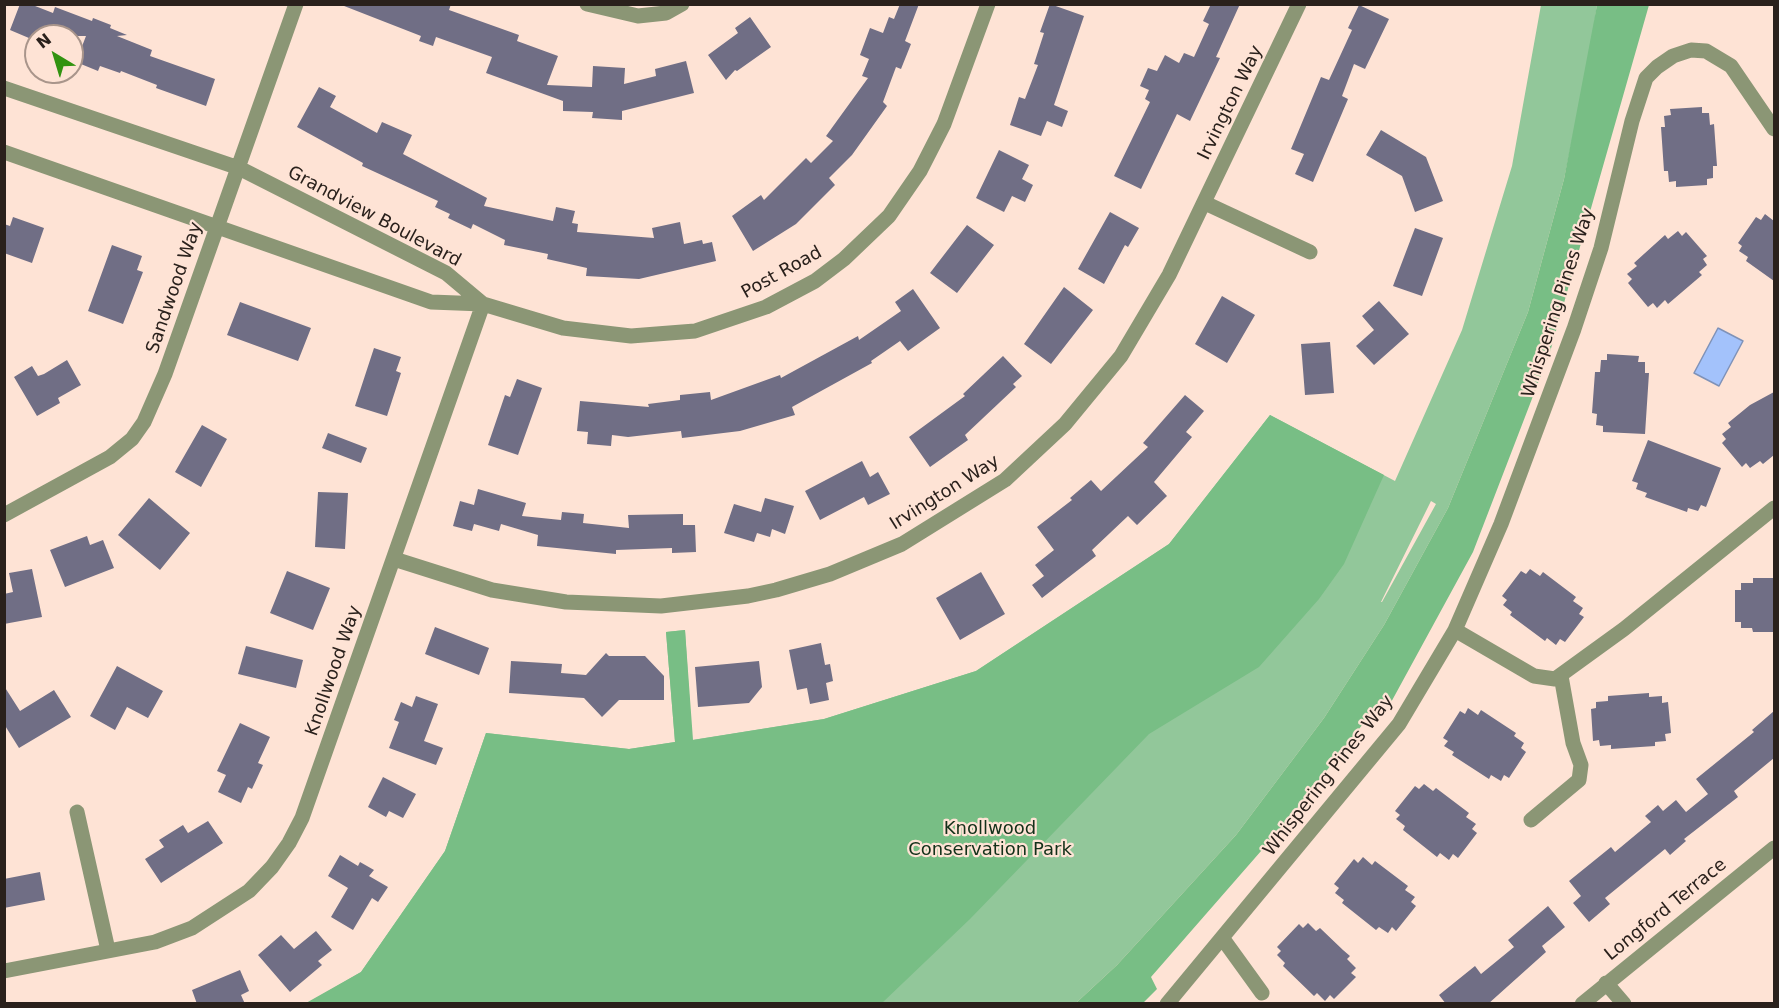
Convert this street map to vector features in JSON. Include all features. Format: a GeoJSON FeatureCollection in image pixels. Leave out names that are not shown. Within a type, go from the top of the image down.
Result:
{"type":"FeatureCollection","features":[{"type":"Feature","properties":{"kind":"street","name":"Sandwood Way"},"geometry":{"type":"LineString","coordinates":[[4,515],[110,457],[132,439],[144,422],[158,395],[296,4]]}},
{"type":"Feature","properties":{"kind":"street"},"geometry":{"type":"LineString","coordinates":[[587,4],[638,16],[666,13],[682,4]]}},
{"type":"Feature","properties":{"kind":"street","name":"Post Road"},"geometry":{"type":"LineString","coordinates":[[483,304],[563,328],[632,336],[695,331],[720,324],[766,307],[815,281],[844,260],[889,216],[920,171],[944,124],[988,4]]}},
{"type":"Feature","properties":{"kind":"street","name":"Irvington Way"},"geometry":{"type":"LineString","coordinates":[[394,559],[492,590],[566,602],[661,606],[748,596],[776,590],[830,574],[902,544],[1005,480],[1084,403],[1121,356],[1145,319],[1205,203],[1299,4]]}},
{"type":"Feature","properties":{"kind":"street","name":"Whispering Pines Way"},"geometry":{"type":"LineString","coordinates":[[1167,1004],[1399,724],[1455,630],[1501,524],[1574,329],[1601,248],[1632,121],[1646,78],[1673,56],[1691,50],[1706,51],[1731,66],[1774,129]]}},
{"type":"Feature","properties":{"kind":"street","name":"Grandview Boulevard"},"geometry":{"type":"LineString","coordinates":[[4,87],[239,168],[446,273],[483,304]]}},
{"type":"Feature","properties":{"kind":"street"},"geometry":{"type":"LineString","coordinates":[[4,152],[431,302],[483,304]]}},
{"type":"Feature","properties":{"kind":"street"},"geometry":{"type":"LineString","coordinates":[[1205,203],[1310,252]]}},
{"type":"Feature","properties":{"kind":"street","name":"Knollwood Way"},"geometry":{"type":"LineString","coordinates":[[4,971],[155,942],[192,928],[249,891],[272,867],[290,843],[302,818],[483,304]]}},
{"type":"Feature","properties":{"kind":"street"},"geometry":{"type":"LineString","coordinates":[[1455,630],[1534,676],[1555,679],[1624,629],[1774,508]]}},
{"type":"Feature","properties":{"kind":"street"},"geometry":{"type":"LineString","coordinates":[[1531,820],[1579,780],[1581,765],[1573,744],[1561,676]]}},
{"type":"Feature","properties":{"kind":"street"},"geometry":{"type":"LineString","coordinates":[[78,812],[108,950]]}},
{"type":"Feature","properties":{"kind":"street","name":"Longford Terrace"},"geometry":{"type":"LineString","coordinates":[[1582,1004],[1774,848]]}},
{"type":"Feature","properties":{"kind":"street"},"geometry":{"type":"LineString","coordinates":[[1223,939],[1262,993]]}},
{"type":"Feature","properties":{"kind":"street"},"geometry":{"type":"LineString","coordinates":[[1606,984],[1624,1004]]}},
{"type":"Feature","properties":{"kind":"green space","name":"Knollwood Conservation Park"},"geometry":{"type":"Polygon","coordinates":[[[1541,5],[1597,5],[1588,64],[1564,179],[1528,312],[1448,508],[1384,625],[1324,718],[1236,835],[1117,965],[1076,1003],[306,1004],[361,972],[445,851],[486,733],[629,749],[675,742],[666,632],[685,630],[692,740],[824,719],[976,671],[1169,544],[1270,415],[1395,481],[1462,330],[1512,166],[1541,5]],[[1431,501],[1381,602],[1382,602],[1436,504],[1431,501]]]}},
{"type":"Feature","properties":{"kind":"green space"},"geometry":{"type":"Polygon","coordinates":[[[1597,5],[1649,5],[1550,352],[1473,552],[1389,706],[1380,702],[1289,819],[1151,977],[1157,989],[1143,1003],[1076,1003],[1117,965],[1236,835],[1324,718],[1384,625],[1448,508],[1528,312],[1564,179],[1597,5]]]}},
{"type":"Feature","properties":{"kind":"green space","name":"Knollwood Conservation Park"},"geometry":{"type":"Polygon","coordinates":[[[1270,415],[1384,475],[1344,564],[1319,599],[1259,667],[1149,734],[970,919],[882,1003],[306,1003],[361,972],[445,851],[486,733],[629,749],[675,742],[666,632],[685,630],[693,740],[824,719],[976,671],[1169,544],[1270,415]]]}},
{"type":"Feature","properties":{"kind":"water"},"geometry":{"type":"Polygon","coordinates":[[[1718,328],[1743,341],[1719,386],[1694,373],[1718,328]]]}},
{"type":"Feature","properties":{"kind":"building"},"geometry":{"type":"Polygon","coordinates":[[[20,4],[30,4],[53,13],[55,7],[92,21],[93,18],[111,25],[110,28],[127,35],[117,36],[152,50],[150,56],[215,79],[206,106],[156,88],[157,85],[121,71],[120,73],[100,66],[98,71],[84,65],[86,36],[84,36],[84,24],[24,24],[24,36],[10,30],[20,4]]]}},
{"type":"Feature","properties":{"kind":"building"},"geometry":{"type":"Polygon","coordinates":[[[339,4],[451,4],[449,10],[519,35],[517,41],[558,56],[547,85],[592,87],[593,66],[625,68],[624,84],[656,76],[655,69],[686,61],[694,93],[622,111],[622,120],[592,118],[593,112],[563,111],[563,101],[486,73],[492,57],[436,37],[433,46],[419,41],[421,36],[339,4]]]}},
{"type":"Feature","properties":{"kind":"building"},"geometry":{"type":"Polygon","coordinates":[[[900,4],[919,4],[905,41],[911,44],[901,69],[896,67],[883,102],[887,106],[852,155],[829,178],[835,185],[796,224],[753,251],[732,216],[761,195],[764,200],[806,158],[811,163],[833,141],[826,136],[868,78],[862,76],[869,59],[860,55],[870,28],[883,33],[889,17],[894,19],[900,4]]]}},
{"type":"Feature","properties":{"kind":"building"},"geometry":{"type":"Polygon","coordinates":[[[1050,4],[1084,16],[1054,105],[1068,111],[1062,127],[1047,121],[1041,136],[1010,125],[1019,97],[1025,99],[1038,65],[1034,64],[1044,33],[1040,32],[1050,4]]]}},
{"type":"Feature","properties":{"kind":"building"},"geometry":{"type":"Polygon","coordinates":[[[1211,4],[1240,4],[1216,57],[1220,58],[1190,121],[1177,114],[1141,189],[1114,176],[1150,102],[1145,99],[1149,90],[1140,86],[1148,68],[1157,71],[1165,55],[1179,63],[1184,53],[1194,57],[1209,24],[1203,21],[1211,4]]]}},
{"type":"Feature","properties":{"kind":"building"},"geometry":{"type":"Polygon","coordinates":[[[1359,5],[1389,19],[1365,69],[1354,64],[1342,96],[1348,99],[1313,182],[1295,174],[1304,154],[1291,149],[1321,77],[1329,80],[1352,30],[1348,28],[1359,5]]]}},
{"type":"Feature","properties":{"kind":"building"},"geometry":{"type":"Polygon","coordinates":[[[750,17],[771,47],[737,71],[735,70],[726,80],[708,55],[738,33],[735,28],[750,17]]]}},
{"type":"Feature","properties":{"kind":"building"},"geometry":{"type":"Polygon","coordinates":[[[319,87],[336,96],[330,107],[377,133],[382,122],[412,135],[403,154],[487,198],[484,206],[553,221],[556,207],[575,211],[572,223],[578,224],[577,232],[654,238],[652,228],[680,222],[684,244],[702,240],[703,244],[712,242],[716,261],[639,279],[586,276],[587,268],[547,259],[548,254],[504,245],[505,240],[473,224],[471,229],[448,218],[450,214],[435,207],[438,201],[362,166],[363,163],[297,127],[319,87]]]}},
{"type":"Feature","properties":{"kind":"building"},"geometry":{"type":"Polygon","coordinates":[[[1702,107],[1702,113],[1709,113],[1710,125],[1714,124],[1717,166],[1713,166],[1713,178],[1707,179],[1707,185],[1676,187],[1676,181],[1669,182],[1668,171],[1664,171],[1661,127],[1665,127],[1664,116],[1671,115],[1670,109],[1702,107]]]}},
{"type":"Feature","properties":{"kind":"building"},"geometry":{"type":"Polygon","coordinates":[[[1381,130],[1426,157],[1443,201],[1415,212],[1402,176],[1366,155],[1381,130]]]}},
{"type":"Feature","properties":{"kind":"building"},"geometry":{"type":"Polygon","coordinates":[[[999,150],[1029,165],[1022,179],[1033,185],[1025,202],[1012,196],[1004,212],[976,198],[999,150]]]}},
{"type":"Feature","properties":{"kind":"building"},"geometry":{"type":"Polygon","coordinates":[[[1110,212],[1139,228],[1128,247],[1125,245],[1104,284],[1078,269],[1110,212]]]}},
{"type":"Feature","properties":{"kind":"building"},"geometry":{"type":"Polygon","coordinates":[[[1765,214],[1774,221],[1774,281],[1746,261],[1748,257],[1739,251],[1742,246],[1738,243],[1756,217],[1761,220],[1765,214]]]}},
{"type":"Feature","properties":{"kind":"building"},"geometry":{"type":"Polygon","coordinates":[[[13,217],[44,228],[32,263],[4,253],[4,224],[10,226],[13,217]]]}},
{"type":"Feature","properties":{"kind":"building"},"geometry":{"type":"Polygon","coordinates":[[[967,225],[994,245],[957,293],[930,273],[967,225]]]}},
{"type":"Feature","properties":{"kind":"building"},"geometry":{"type":"Polygon","coordinates":[[[1415,228],[1443,238],[1422,296],[1393,286],[1415,228]]]}},
{"type":"Feature","properties":{"kind":"building"},"geometry":{"type":"Polygon","coordinates":[[[1678,231],[1682,236],[1686,232],[1707,256],[1703,259],[1707,265],[1699,272],[1702,275],[1668,304],[1665,300],[1657,308],[1653,303],[1648,307],[1628,283],[1632,279],[1627,274],[1637,266],[1634,263],[1665,235],[1668,239],[1678,231]]]}},
{"type":"Feature","properties":{"kind":"building"},"geometry":{"type":"Polygon","coordinates":[[[112,245],[142,256],[137,270],[143,272],[123,324],[88,311],[112,245]]]}},
{"type":"Feature","properties":{"kind":"building"},"geometry":{"type":"Polygon","coordinates":[[[1064,287],[1093,310],[1051,364],[1024,344],[1064,287]]]}},
{"type":"Feature","properties":{"kind":"building"},"geometry":{"type":"Polygon","coordinates":[[[913,289],[940,328],[908,351],[900,341],[871,361],[872,363],[792,407],[795,415],[740,431],[682,438],[681,431],[628,437],[612,435],[611,446],[587,444],[588,432],[577,431],[580,401],[649,407],[648,404],[680,400],[680,395],[710,392],[711,400],[780,375],[781,378],[858,336],[859,340],[901,311],[895,302],[913,289]]]}},
{"type":"Feature","properties":{"kind":"building"},"geometry":{"type":"Polygon","coordinates":[[[1222,296],[1255,315],[1227,363],[1195,344],[1222,296]]]}},
{"type":"Feature","properties":{"kind":"building"},"geometry":{"type":"Polygon","coordinates":[[[1379,301],[1409,334],[1374,365],[1356,346],[1374,330],[1362,316],[1379,301]]]}},
{"type":"Feature","properties":{"kind":"building"},"geometry":{"type":"Polygon","coordinates":[[[240,302],[311,328],[298,361],[227,335],[240,302]]]}},
{"type":"Feature","properties":{"kind":"building"},"geometry":{"type":"Polygon","coordinates":[[[1330,342],[1334,393],[1305,395],[1301,344],[1330,342]]]}},
{"type":"Feature","properties":{"kind":"building"},"geometry":{"type":"Polygon","coordinates":[[[374,348],[401,357],[396,371],[401,373],[387,416],[355,406],[374,348]]]}},
{"type":"Feature","properties":{"kind":"building"},"geometry":{"type":"Polygon","coordinates":[[[1607,354],[1639,356],[1638,362],[1645,362],[1645,373],[1649,373],[1645,434],[1603,432],[1603,426],[1596,425],[1597,414],[1592,413],[1595,372],[1600,372],[1601,360],[1607,360],[1607,354]]]}},
{"type":"Feature","properties":{"kind":"building"},"geometry":{"type":"Polygon","coordinates":[[[1003,356],[1022,376],[1013,384],[1016,387],[965,435],[968,440],[930,467],[909,437],[965,396],[963,394],[1003,356]]]}},
{"type":"Feature","properties":{"kind":"building"},"geometry":{"type":"Polygon","coordinates":[[[67,360],[81,385],[58,398],[60,403],[37,416],[14,377],[32,366],[38,376],[67,360]]]}},
{"type":"Feature","properties":{"kind":"building"},"geometry":{"type":"Polygon","coordinates":[[[517,379],[542,388],[518,455],[488,445],[505,395],[510,397],[517,379]]]}},
{"type":"Feature","properties":{"kind":"building"},"geometry":{"type":"Polygon","coordinates":[[[1774,392],[1774,455],[1763,464],[1760,461],[1750,468],[1746,463],[1742,467],[1722,443],[1726,439],[1722,434],[1731,427],[1728,423],[1750,405],[1774,392]]]}},
{"type":"Feature","properties":{"kind":"building"},"geometry":{"type":"Polygon","coordinates":[[[1185,395],[1204,411],[1186,432],[1192,437],[1154,482],[1167,496],[1137,525],[1128,516],[1092,550],[1096,556],[1042,598],[1032,585],[1044,576],[1035,565],[1054,550],[1037,527],[1072,500],[1070,498],[1091,480],[1101,491],[1148,447],[1143,443],[1185,395]]]}},
{"type":"Feature","properties":{"kind":"building"},"geometry":{"type":"Polygon","coordinates":[[[202,425],[227,439],[201,487],[175,472],[202,425]]]}},
{"type":"Feature","properties":{"kind":"building"},"geometry":{"type":"Polygon","coordinates":[[[328,433],[367,448],[361,463],[322,448],[328,433]]]}},
{"type":"Feature","properties":{"kind":"building"},"geometry":{"type":"Polygon","coordinates":[[[1648,440],[1721,468],[1706,507],[1701,505],[1698,511],[1688,508],[1687,512],[1645,497],[1647,493],[1636,489],[1638,483],[1632,481],[1648,440]]]}},
{"type":"Feature","properties":{"kind":"building"},"geometry":{"type":"Polygon","coordinates":[[[862,461],[870,477],[878,472],[890,494],[868,505],[864,497],[820,520],[805,491],[862,461]]]}},
{"type":"Feature","properties":{"kind":"building"},"geometry":{"type":"Polygon","coordinates":[[[478,489],[526,503],[522,516],[561,520],[562,512],[584,514],[583,523],[629,528],[628,515],[683,514],[683,525],[695,525],[696,552],[672,553],[672,548],[616,550],[616,554],[537,546],[538,535],[501,524],[499,531],[474,524],[472,531],[453,526],[460,501],[474,505],[478,489]]]}},
{"type":"Feature","properties":{"kind":"building"},"geometry":{"type":"Polygon","coordinates":[[[318,492],[348,493],[345,549],[315,547],[318,492]]]}},
{"type":"Feature","properties":{"kind":"building"},"geometry":{"type":"Polygon","coordinates":[[[149,498],[190,533],[160,570],[118,535],[149,498]]]}},
{"type":"Feature","properties":{"kind":"building"},"geometry":{"type":"Polygon","coordinates":[[[765,498],[794,506],[785,534],[772,529],[770,537],[757,533],[754,542],[724,533],[734,504],[761,512],[765,498]]]}},
{"type":"Feature","properties":{"kind":"building"},"geometry":{"type":"Polygon","coordinates":[[[87,536],[90,545],[103,540],[114,568],[65,587],[50,550],[87,536]]]}},
{"type":"Feature","properties":{"kind":"building"},"geometry":{"type":"Polygon","coordinates":[[[32,569],[42,617],[4,624],[4,594],[13,592],[9,573],[32,569]]]}},
{"type":"Feature","properties":{"kind":"building"},"geometry":{"type":"Polygon","coordinates":[[[1530,569],[1540,576],[1543,572],[1576,597],[1573,601],[1583,608],[1579,614],[1584,617],[1565,642],[1560,639],[1556,645],[1547,638],[1545,641],[1510,615],[1512,612],[1503,605],[1507,600],[1502,596],[1521,571],[1526,574],[1530,569]]]}},
{"type":"Feature","properties":{"kind":"building"},"geometry":{"type":"Polygon","coordinates":[[[287,571],[330,588],[313,630],[270,613],[287,571]]]}},
{"type":"Feature","properties":{"kind":"building"},"geometry":{"type":"Polygon","coordinates":[[[981,572],[1005,614],[960,640],[936,598],[981,572]]]}},
{"type":"Feature","properties":{"kind":"building"},"geometry":{"type":"Polygon","coordinates":[[[1753,578],[1774,578],[1774,632],[1753,632],[1752,628],[1741,628],[1741,622],[1735,622],[1735,590],[1741,590],[1741,583],[1753,583],[1753,578]]]}},
{"type":"Feature","properties":{"kind":"building"},"geometry":{"type":"Polygon","coordinates":[[[435,627],[489,648],[479,675],[425,654],[435,627]]]}},
{"type":"Feature","properties":{"kind":"building"},"geometry":{"type":"Polygon","coordinates":[[[821,643],[825,665],[830,664],[833,681],[826,683],[829,700],[810,704],[807,688],[797,690],[789,650],[821,643]]]}},
{"type":"Feature","properties":{"kind":"building"},"geometry":{"type":"Polygon","coordinates":[[[246,646],[303,660],[296,688],[238,674],[246,646]]]}},
{"type":"Feature","properties":{"kind":"building"},"geometry":{"type":"Polygon","coordinates":[[[606,653],[609,656],[645,656],[664,676],[664,700],[619,700],[602,717],[584,698],[509,693],[511,661],[562,664],[561,673],[586,675],[606,653]]]}},
{"type":"Feature","properties":{"kind":"building"},"geometry":{"type":"Polygon","coordinates":[[[759,661],[762,687],[749,703],[698,707],[695,667],[759,661]]]}},
{"type":"Feature","properties":{"kind":"building"},"geometry":{"type":"Polygon","coordinates":[[[117,666],[163,691],[148,718],[127,707],[115,730],[90,716],[117,666]]]}},
{"type":"Feature","properties":{"kind":"building"},"geometry":{"type":"Polygon","coordinates":[[[4,686],[20,711],[54,690],[71,717],[19,748],[4,724],[4,686]]]}},
{"type":"Feature","properties":{"kind":"building"},"geometry":{"type":"Polygon","coordinates":[[[1649,693],[1649,697],[1662,696],[1662,703],[1668,702],[1671,733],[1665,734],[1666,741],[1655,742],[1655,746],[1611,749],[1611,745],[1600,746],[1599,740],[1593,741],[1591,709],[1596,708],[1596,702],[1608,701],[1608,696],[1649,693]]]}},
{"type":"Feature","properties":{"kind":"building"},"geometry":{"type":"Polygon","coordinates":[[[416,696],[438,704],[424,741],[443,748],[436,765],[389,748],[399,722],[394,720],[401,702],[412,707],[416,696]]]}},
{"type":"Feature","properties":{"kind":"building"},"geometry":{"type":"Polygon","coordinates":[[[1468,708],[1478,715],[1481,710],[1516,733],[1514,736],[1524,743],[1521,748],[1526,752],[1509,778],[1504,775],[1501,781],[1491,775],[1489,779],[1452,755],[1454,752],[1444,746],[1448,741],[1443,738],[1460,711],[1465,714],[1468,708]]]}},
{"type":"Feature","properties":{"kind":"building"},"geometry":{"type":"Polygon","coordinates":[[[1774,711],[1774,758],[1734,791],[1738,797],[1684,839],[1686,841],[1670,855],[1665,849],[1605,898],[1610,904],[1589,922],[1573,903],[1581,896],[1569,881],[1611,847],[1615,852],[1651,822],[1645,816],[1658,805],[1663,811],[1676,800],[1686,812],[1708,794],[1696,779],[1754,732],[1752,730],[1774,711]]]}},
{"type":"Feature","properties":{"kind":"building"},"geometry":{"type":"Polygon","coordinates":[[[240,723],[270,737],[258,763],[263,765],[252,789],[248,787],[241,803],[218,792],[226,775],[217,771],[240,723]]]}},
{"type":"Feature","properties":{"kind":"building"},"geometry":{"type":"Polygon","coordinates":[[[383,777],[416,794],[403,818],[389,811],[386,817],[368,807],[383,777]]]}},
{"type":"Feature","properties":{"kind":"building"},"geometry":{"type":"Polygon","coordinates":[[[1424,784],[1433,791],[1436,788],[1469,813],[1466,817],[1476,824],[1472,829],[1477,833],[1458,858],[1453,854],[1449,860],[1440,853],[1437,857],[1403,830],[1405,826],[1396,819],[1400,815],[1395,811],[1415,786],[1419,789],[1424,784]]]}},
{"type":"Feature","properties":{"kind":"building"},"geometry":{"type":"Polygon","coordinates":[[[208,821],[223,843],[161,883],[145,859],[164,847],[159,840],[183,825],[188,833],[208,821]]]}},
{"type":"Feature","properties":{"kind":"building"},"geometry":{"type":"Polygon","coordinates":[[[340,855],[358,866],[360,862],[374,870],[369,876],[388,887],[378,902],[372,898],[353,930],[331,917],[348,888],[328,876],[340,855]]]}},
{"type":"Feature","properties":{"kind":"building"},"geometry":{"type":"Polygon","coordinates":[[[1363,857],[1372,865],[1375,861],[1408,886],[1405,890],[1415,897],[1411,902],[1416,906],[1396,931],[1392,927],[1388,933],[1379,927],[1376,930],[1342,903],[1344,900],[1335,893],[1339,888],[1334,884],[1354,859],[1358,863],[1363,857]]]}},
{"type":"Feature","properties":{"kind":"building"},"geometry":{"type":"Polygon","coordinates":[[[40,872],[45,900],[4,908],[4,879],[40,872]]]}},
{"type":"Feature","properties":{"kind":"building"},"geometry":{"type":"Polygon","coordinates":[[[1548,906],[1565,927],[1542,946],[1546,952],[1488,1004],[1446,1004],[1439,995],[1475,966],[1481,974],[1514,947],[1508,940],[1548,906]]]}},
{"type":"Feature","properties":{"kind":"building"},"geometry":{"type":"Polygon","coordinates":[[[1308,923],[1316,931],[1320,928],[1350,956],[1347,959],[1356,968],[1351,973],[1356,977],[1334,999],[1330,995],[1325,1001],[1317,993],[1314,996],[1283,966],[1285,963],[1277,955],[1281,951],[1277,947],[1299,924],[1303,928],[1308,923]]]}},
{"type":"Feature","properties":{"kind":"building"},"geometry":{"type":"Polygon","coordinates":[[[316,931],[332,950],[318,961],[322,965],[290,992],[258,955],[281,935],[294,949],[316,931]]]}},
{"type":"Feature","properties":{"kind":"building"},"geometry":{"type":"Polygon","coordinates":[[[240,970],[249,991],[241,995],[245,1004],[197,1004],[192,990],[240,970]]]}}]}
